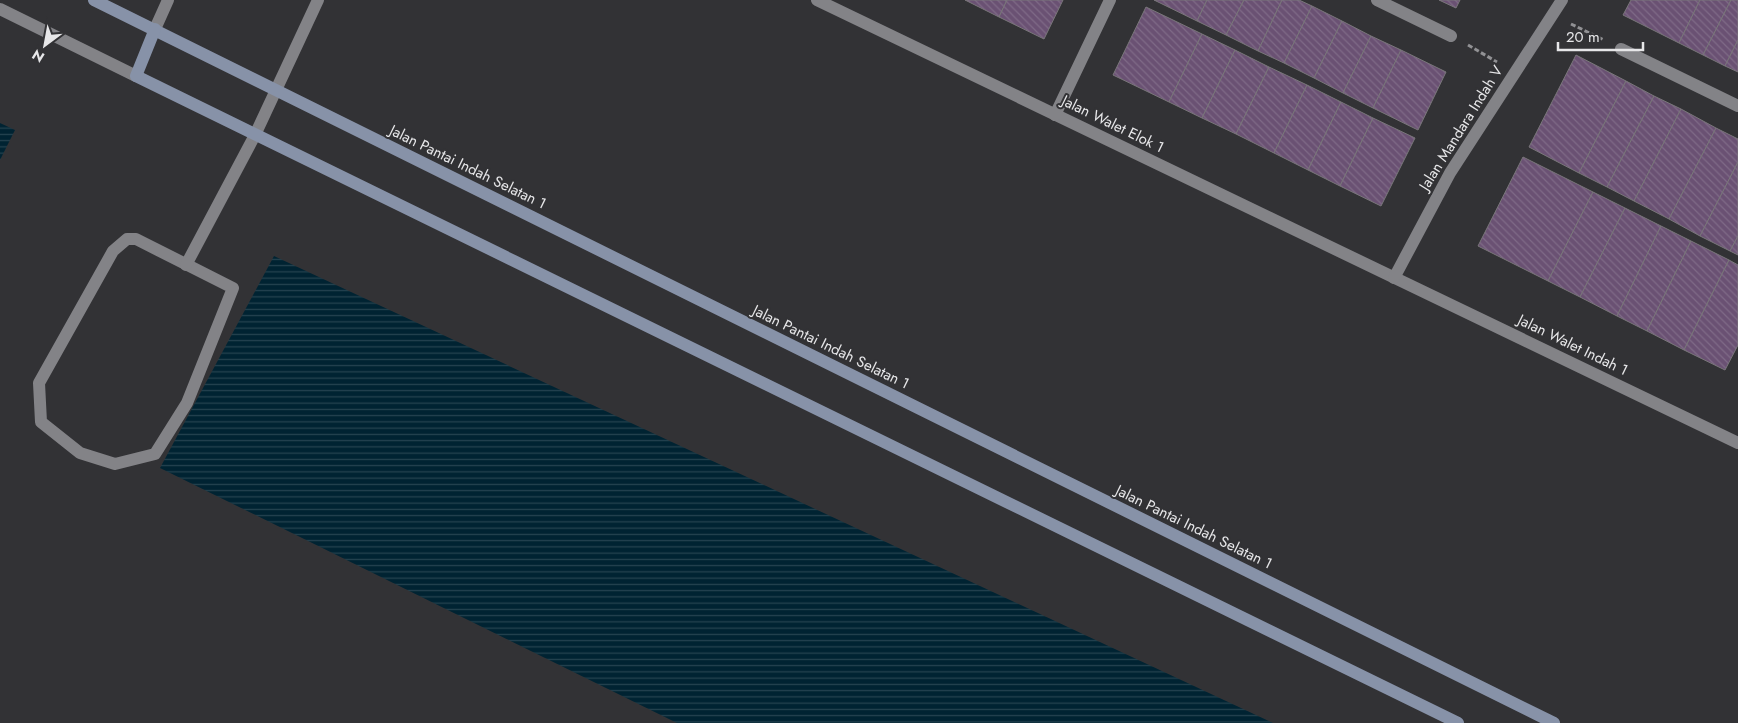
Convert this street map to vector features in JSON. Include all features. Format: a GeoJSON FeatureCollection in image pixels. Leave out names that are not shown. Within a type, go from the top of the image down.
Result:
{"type":"FeatureCollection","features":[{"type":"Feature","properties":{"kind":"street","name":"Jalan Pantai Indah Selatan 1"},"geometry":{"type":"LineString","coordinates":[[94,0],[1554,723]]}},
{"type":"Feature","properties":{"kind":"street"},"geometry":{"type":"LineString","coordinates":[[136,76],[168,0]]}},
{"type":"Feature","properties":{"kind":"street"},"geometry":{"type":"LineString","coordinates":[[186,265],[255,135],[318,0]]}},
{"type":"Feature","properties":{"kind":"street","name":"Jalan Walet Elok 1"},"geometry":{"type":"LineString","coordinates":[[817,0],[1394,278]]}},
{"type":"Feature","properties":{"kind":"street"},"geometry":{"type":"LineString","coordinates":[[1055,114],[1110,0]]}},
{"type":"Feature","properties":{"kind":"street"},"geometry":{"type":"LineString","coordinates":[[1377,0],[1451,36]]}},
{"type":"Feature","properties":{"kind":"street","name":"Jalan Mandara Indah V"},"geometry":{"type":"LineString","coordinates":[[1394,278],[1450,173],[1562,0]]}},
{"type":"Feature","properties":{"kind":"street"},"geometry":{"type":"LineString","coordinates":[[0,9],[1458,723]]}},
{"type":"Feature","properties":{"kind":"street"},"geometry":{"type":"LineString","coordinates":[[1621,49],[1738,106]]}},
{"type":"Feature","properties":{"kind":"street"},"geometry":{"type":"LineString","coordinates":[[136,239],[186,265],[233,288],[187,403],[155,454],[115,464],[80,453],[41,422],[39,383],[113,250],[127,240],[136,239]]}},
{"type":"Feature","properties":{"kind":"street","name":"Jalan Walet Indah 1"},"geometry":{"type":"LineString","coordinates":[[1394,278],[1738,443]]}},
{"type":"Feature","properties":{"kind":"path"},"geometry":{"type":"LineString","coordinates":[[1553,15],[1621,49]]}},
{"type":"Feature","properties":{"kind":"path"},"geometry":{"type":"LineString","coordinates":[[1451,36],[1515,72]]}},
{"type":"Feature","properties":{"kind":"water"},"geometry":{"type":"Polygon","coordinates":[[[0,123],[15,130],[0,160],[0,123]]]}},
{"type":"Feature","properties":{"kind":"water"},"geometry":{"type":"Polygon","coordinates":[[[274,256],[1273,723],[677,723],[160,468],[274,256]]]}},
{"type":"Feature","properties":{"kind":"building"},"geometry":{"type":"Polygon","coordinates":[[[965,0],[1007,0],[999,17],[965,0]]]}},
{"type":"Feature","properties":{"kind":"building"},"geometry":{"type":"Polygon","coordinates":[[[1007,0],[1063,0],[1044,39],[999,17],[1007,0]]]}},
{"type":"Feature","properties":{"kind":"building"},"geometry":{"type":"Polygon","coordinates":[[[1154,0],[1207,0],[1197,21],[1154,0]]]}},
{"type":"Feature","properties":{"kind":"building"},"geometry":{"type":"Polygon","coordinates":[[[1207,0],[1244,0],[1226,35],[1197,21],[1207,0]]]}},
{"type":"Feature","properties":{"kind":"building"},"geometry":{"type":"Polygon","coordinates":[[[1244,0],[1282,0],[1258,51],[1226,35],[1244,0]]]}},
{"type":"Feature","properties":{"kind":"building"},"geometry":{"type":"Polygon","coordinates":[[[1282,0],[1299,0],[1312,6],[1284,63],[1258,51],[1282,0]]]}},
{"type":"Feature","properties":{"kind":"building"},"geometry":{"type":"Polygon","coordinates":[[[1439,0],[1460,0],[1456,8],[1439,0]]]}},
{"type":"Feature","properties":{"kind":"building"},"geometry":{"type":"Polygon","coordinates":[[[1631,0],[1700,0],[1679,43],[1623,15],[1631,0]]]}},
{"type":"Feature","properties":{"kind":"building"},"geometry":{"type":"Polygon","coordinates":[[[1700,0],[1731,0],[1703,55],[1679,43],[1700,0]]]}},
{"type":"Feature","properties":{"kind":"building"},"geometry":{"type":"Polygon","coordinates":[[[1731,0],[1738,0],[1738,40],[1725,66],[1703,55],[1731,0]]]}},
{"type":"Feature","properties":{"kind":"building"},"geometry":{"type":"Polygon","coordinates":[[[1312,6],[1342,21],[1314,78],[1284,63],[1312,6]]]}},
{"type":"Feature","properties":{"kind":"building"},"geometry":{"type":"Polygon","coordinates":[[[1146,7],[1202,34],[1169,102],[1113,75],[1146,7]]]}},
{"type":"Feature","properties":{"kind":"building"},"geometry":{"type":"Polygon","coordinates":[[[1342,21],[1371,36],[1343,93],[1314,78],[1342,21]]]}},
{"type":"Feature","properties":{"kind":"building"},"geometry":{"type":"Polygon","coordinates":[[[1202,34],[1235,50],[1202,118],[1169,102],[1202,34]]]}},
{"type":"Feature","properties":{"kind":"building"},"geometry":{"type":"Polygon","coordinates":[[[1371,36],[1401,50],[1373,108],[1343,93],[1371,36]]]}},
{"type":"Feature","properties":{"kind":"building"},"geometry":{"type":"Polygon","coordinates":[[[1738,40],[1738,72],[1725,66],[1738,40]]]}},
{"type":"Feature","properties":{"kind":"building"},"geometry":{"type":"Polygon","coordinates":[[[1235,50],[1269,67],[1236,134],[1202,118],[1235,50]]]}},
{"type":"Feature","properties":{"kind":"building"},"geometry":{"type":"Polygon","coordinates":[[[1401,50],[1446,72],[1418,130],[1373,108],[1401,50]]]}},
{"type":"Feature","properties":{"kind":"building"},"geometry":{"type":"Polygon","coordinates":[[[1576,55],[1626,81],[1579,173],[1529,147],[1576,55]]]}},
{"type":"Feature","properties":{"kind":"building"},"geometry":{"type":"Polygon","coordinates":[[[1269,67],[1307,85],[1274,153],[1236,134],[1269,67]]]}},
{"type":"Feature","properties":{"kind":"building"},"geometry":{"type":"Polygon","coordinates":[[[1626,81],[1654,96],[1607,187],[1579,173],[1626,81]]]}},
{"type":"Feature","properties":{"kind":"building"},"geometry":{"type":"Polygon","coordinates":[[[1307,85],[1341,102],[1308,170],[1274,153],[1307,85]]]}},
{"type":"Feature","properties":{"kind":"building"},"geometry":{"type":"Polygon","coordinates":[[[1654,96],[1681,109],[1634,201],[1607,187],[1654,96]]]}},
{"type":"Feature","properties":{"kind":"building"},"geometry":{"type":"Polygon","coordinates":[[[1341,102],[1373,118],[1340,186],[1308,170],[1341,102]]]}},
{"type":"Feature","properties":{"kind":"building"},"geometry":{"type":"Polygon","coordinates":[[[1681,109],[1716,128],[1669,219],[1634,201],[1681,109]]]}},
{"type":"Feature","properties":{"kind":"building"},"geometry":{"type":"Polygon","coordinates":[[[1373,118],[1415,138],[1381,206],[1340,186],[1373,118]]]}},
{"type":"Feature","properties":{"kind":"building"},"geometry":{"type":"Polygon","coordinates":[[[1716,128],[1738,139],[1738,162],[1700,236],[1669,219],[1716,128]]]}},
{"type":"Feature","properties":{"kind":"building"},"geometry":{"type":"Polygon","coordinates":[[[1523,157],[1593,192],[1548,281],[1478,246],[1523,157]]]}},
{"type":"Feature","properties":{"kind":"building"},"geometry":{"type":"Polygon","coordinates":[[[1738,162],[1738,236],[1730,251],[1700,236],[1738,162]]]}},
{"type":"Feature","properties":{"kind":"building"},"geometry":{"type":"Polygon","coordinates":[[[1593,192],[1625,208],[1580,297],[1548,281],[1593,192]]]}},
{"type":"Feature","properties":{"kind":"building"},"geometry":{"type":"Polygon","coordinates":[[[1625,208],[1661,226],[1617,316],[1580,297],[1625,208]]]}},
{"type":"Feature","properties":{"kind":"building"},"geometry":{"type":"Polygon","coordinates":[[[1661,226],[1691,241],[1647,331],[1617,316],[1661,226]]]}},
{"type":"Feature","properties":{"kind":"building"},"geometry":{"type":"Polygon","coordinates":[[[1738,236],[1738,255],[1730,251],[1738,236]]]}},
{"type":"Feature","properties":{"kind":"building"},"geometry":{"type":"Polygon","coordinates":[[[1691,241],[1729,260],[1684,350],[1647,331],[1691,241]]]}},
{"type":"Feature","properties":{"kind":"building"},"geometry":{"type":"Polygon","coordinates":[[[1729,260],[1738,265],[1738,345],[1725,370],[1684,350],[1729,260]]]}}]}
